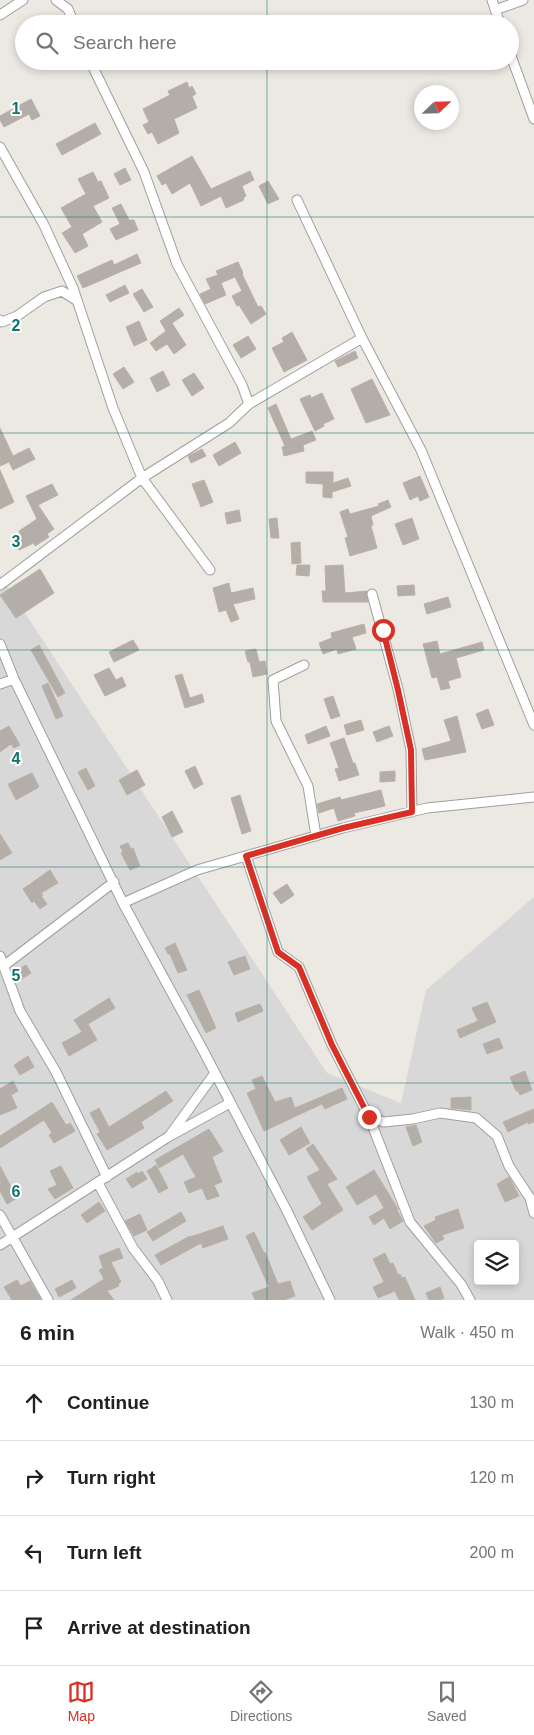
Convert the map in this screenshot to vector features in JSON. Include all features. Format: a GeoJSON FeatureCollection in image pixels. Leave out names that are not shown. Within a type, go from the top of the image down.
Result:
{"type":"FeatureCollection","features":[{"type":"Feature","properties":{"kind":"street"},"geometry":{"type":"LineString","coordinates":[[0,15],[23,0]]}},
{"type":"Feature","properties":{"kind":"street"},"geometry":{"type":"LineString","coordinates":[[56,0],[68,9],[70,15]]}},
{"type":"Feature","properties":{"kind":"street"},"geometry":{"type":"LineString","coordinates":[[492,0],[497,15]]}},
{"type":"Feature","properties":{"kind":"street"},"geometry":{"type":"LineString","coordinates":[[495,10],[523,0]]}},
{"type":"Feature","properties":{"kind":"street"},"geometry":{"type":"LineString","coordinates":[[94,70],[144,172],[177,264],[242,385],[249,404]]}},
{"type":"Feature","properties":{"kind":"street"},"geometry":{"type":"LineString","coordinates":[[516,70],[534,119]]}},
{"type":"Feature","properties":{"kind":"street"},"geometry":{"type":"LineString","coordinates":[[0,147],[44,225],[76,300],[113,408],[142,478],[210,570]]}},
{"type":"Feature","properties":{"kind":"street"},"geometry":{"type":"LineString","coordinates":[[297,200],[362,338],[421,450],[534,725]]}},
{"type":"Feature","properties":{"kind":"street"},"geometry":{"type":"LineString","coordinates":[[0,320],[2,322],[17,316],[44,297],[62,291],[76,300]]}},
{"type":"Feature","properties":{"kind":"street"},"geometry":{"type":"LineString","coordinates":[[0,585],[142,478],[229,422],[249,404],[362,338]]}},
{"type":"Feature","properties":{"kind":"street"},"geometry":{"type":"LineString","coordinates":[[372,594],[398,690],[411,750],[412,812]]}},
{"type":"Feature","properties":{"kind":"street"},"geometry":{"type":"LineString","coordinates":[[0,644],[14,679],[124,903],[286,1209],[330,1300]]}},
{"type":"Feature","properties":{"kind":"street"},"geometry":{"type":"LineString","coordinates":[[304,665],[273,680],[276,721],[308,786],[316,836]]}},
{"type":"Feature","properties":{"kind":"street"},"geometry":{"type":"LineString","coordinates":[[0,684],[14,679]]}},
{"type":"Feature","properties":{"kind":"street"},"geometry":{"type":"LineString","coordinates":[[124,903],[197,870],[316,836],[427,808],[534,797]]}},
{"type":"Feature","properties":{"kind":"street"},"geometry":{"type":"LineString","coordinates":[[246,856],[278,952],[299,967],[332,1045],[369,1117],[410,1222],[461,1284],[470,1300]]}},
{"type":"Feature","properties":{"kind":"street"},"geometry":{"type":"LineString","coordinates":[[5,965],[114,882]]}},
{"type":"Feature","properties":{"kind":"street"},"geometry":{"type":"LineString","coordinates":[[0,956],[5,965],[20,1011],[56,1072],[107,1177]]}},
{"type":"Feature","properties":{"kind":"street"},"geometry":{"type":"LineString","coordinates":[[168,1137],[214,1073]]}},
{"type":"Feature","properties":{"kind":"street"},"geometry":{"type":"LineString","coordinates":[[0,1245],[168,1137],[230,1103]]}},
{"type":"Feature","properties":{"kind":"street"},"geometry":{"type":"LineString","coordinates":[[369,1117],[384,1122],[413,1119],[440,1113],[476,1118],[498,1136],[509,1166],[530,1198],[534,1212]]}},
{"type":"Feature","properties":{"kind":"street"},"geometry":{"type":"LineString","coordinates":[[98,1183],[133,1248],[158,1281],[167,1300]]}},
{"type":"Feature","properties":{"kind":"street"},"geometry":{"type":"LineString","coordinates":[[0,1214],[48,1300]]}},
{"type":"Feature","properties":{"kind":"shaded area"},"geometry":{"type":"Polygon","coordinates":[[[0,575],[327,1073],[401,1103],[426,990],[534,897],[534,1300],[0,1300],[0,575]]]}},
{"type":"Feature","properties":{"kind":"building"},"geometry":{"type":"Polygon","coordinates":[[[187,82],[189,88],[192,86],[196,94],[192,96],[197,108],[174,119],[179,133],[158,144],[152,132],[148,134],[143,125],[149,122],[143,109],[170,95],[168,91],[187,82]]]}},
{"type":"Feature","properties":{"kind":"building"},"geometry":{"type":"Polygon","coordinates":[[[31,99],[40,116],[32,120],[29,114],[4,127],[0,116],[31,99]]]}},
{"type":"Feature","properties":{"kind":"building"},"geometry":{"type":"Polygon","coordinates":[[[95,123],[101,134],[62,155],[56,144],[95,123]]]}},
{"type":"Feature","properties":{"kind":"building"},"geometry":{"type":"Polygon","coordinates":[[[192,156],[211,189],[250,171],[254,180],[242,186],[246,196],[243,198],[244,200],[226,208],[221,196],[201,206],[190,183],[172,194],[166,183],[162,185],[157,176],[192,156]]]}},
{"type":"Feature","properties":{"kind":"building"},"geometry":{"type":"Polygon","coordinates":[[[125,168],[131,180],[120,185],[114,174],[125,168]]]}},
{"type":"Feature","properties":{"kind":"building"},"geometry":{"type":"Polygon","coordinates":[[[93,172],[98,182],[101,181],[109,198],[93,206],[102,222],[82,234],[88,246],[75,253],[62,233],[72,227],[61,208],[86,194],[78,179],[93,172]]]}},
{"type":"Feature","properties":{"kind":"building"},"geometry":{"type":"Polygon","coordinates":[[[268,181],[279,199],[268,204],[259,186],[268,181]]]}},
{"type":"Feature","properties":{"kind":"building"},"geometry":{"type":"Polygon","coordinates":[[[121,204],[129,220],[134,220],[138,230],[116,240],[110,229],[120,224],[112,208],[121,204]]]}},
{"type":"Feature","properties":{"kind":"building"},"geometry":{"type":"Polygon","coordinates":[[[137,254],[141,263],[83,288],[77,276],[112,260],[114,265],[137,254]]]}},
{"type":"Feature","properties":{"kind":"building"},"geometry":{"type":"Polygon","coordinates":[[[238,262],[258,307],[261,306],[266,314],[251,324],[232,296],[242,291],[235,277],[221,283],[226,295],[205,304],[200,294],[211,289],[206,279],[218,275],[216,271],[238,262]]]}},
{"type":"Feature","properties":{"kind":"building"},"geometry":{"type":"Polygon","coordinates":[[[125,285],[129,293],[110,302],[106,295],[125,285]]]}},
{"type":"Feature","properties":{"kind":"building"},"geometry":{"type":"Polygon","coordinates":[[[142,289],[153,307],[144,312],[133,294],[142,289]]]}},
{"type":"Feature","properties":{"kind":"building"},"geometry":{"type":"Polygon","coordinates":[[[179,308],[184,315],[172,323],[186,345],[174,354],[167,344],[156,351],[150,343],[166,331],[160,321],[179,308]]]}},
{"type":"Feature","properties":{"kind":"building"},"geometry":{"type":"Polygon","coordinates":[[[139,321],[147,340],[134,346],[126,327],[139,321]]]}},
{"type":"Feature","properties":{"kind":"building"},"geometry":{"type":"Polygon","coordinates":[[[292,332],[307,360],[284,372],[272,348],[284,342],[282,338],[292,332]]]}},
{"type":"Feature","properties":{"kind":"building"},"geometry":{"type":"Polygon","coordinates":[[[248,336],[256,349],[241,358],[233,345],[248,336]]]}},
{"type":"Feature","properties":{"kind":"building"},"geometry":{"type":"Polygon","coordinates":[[[355,351],[358,358],[338,367],[335,361],[355,351]]]}},
{"type":"Feature","properties":{"kind":"building"},"geometry":{"type":"Polygon","coordinates":[[[124,367],[134,382],[123,389],[113,374],[124,367]]]}},
{"type":"Feature","properties":{"kind":"building"},"geometry":{"type":"Polygon","coordinates":[[[163,371],[170,385],[157,392],[150,378],[163,371]]]}},
{"type":"Feature","properties":{"kind":"building"},"geometry":{"type":"Polygon","coordinates":[[[194,373],[204,388],[192,396],[182,380],[194,373]]]}},
{"type":"Feature","properties":{"kind":"building"},"geometry":{"type":"Polygon","coordinates":[[[372,379],[390,415],[366,423],[351,389],[372,379]]]}},
{"type":"Feature","properties":{"kind":"building"},"geometry":{"type":"Polygon","coordinates":[[[322,393],[334,419],[323,424],[324,426],[315,431],[300,399],[310,395],[311,398],[322,393]]]}},
{"type":"Feature","properties":{"kind":"building"},"geometry":{"type":"Polygon","coordinates":[[[276,404],[291,439],[312,431],[316,440],[303,445],[304,451],[284,456],[282,447],[285,446],[268,408],[276,404]]]}},
{"type":"Feature","properties":{"kind":"building"},"geometry":{"type":"Polygon","coordinates":[[[0,428],[13,456],[29,448],[35,459],[13,470],[9,462],[0,466],[0,428]]]}},
{"type":"Feature","properties":{"kind":"building"},"geometry":{"type":"Polygon","coordinates":[[[235,442],[241,453],[219,466],[213,455],[235,442]]]}},
{"type":"Feature","properties":{"kind":"building"},"geometry":{"type":"Polygon","coordinates":[[[202,449],[206,456],[191,463],[188,456],[202,449]]]}},
{"type":"Feature","properties":{"kind":"building"},"geometry":{"type":"Polygon","coordinates":[[[0,470],[14,502],[0,509],[0,470]]]}},
{"type":"Feature","properties":{"kind":"building"},"geometry":{"type":"Polygon","coordinates":[[[306,472],[333,472],[333,483],[348,478],[351,486],[332,492],[332,498],[323,497],[323,484],[306,483],[306,472]]]}},
{"type":"Feature","properties":{"kind":"building"},"geometry":{"type":"Polygon","coordinates":[[[420,476],[429,497],[420,501],[418,496],[410,500],[403,483],[420,476]]]}},
{"type":"Feature","properties":{"kind":"building"},"geometry":{"type":"Polygon","coordinates":[[[204,480],[213,502],[201,507],[192,484],[204,480]]]}},
{"type":"Feature","properties":{"kind":"building"},"geometry":{"type":"Polygon","coordinates":[[[52,484],[58,495],[38,505],[54,529],[47,534],[49,537],[35,546],[34,543],[19,550],[15,539],[21,537],[19,531],[37,519],[26,496],[52,484]]]}},
{"type":"Feature","properties":{"kind":"building"},"geometry":{"type":"Polygon","coordinates":[[[388,500],[391,507],[371,516],[373,525],[371,526],[377,548],[350,556],[345,538],[348,537],[340,512],[348,509],[350,514],[379,506],[378,504],[388,500]]]}},
{"type":"Feature","properties":{"kind":"building"},"geometry":{"type":"Polygon","coordinates":[[[239,510],[241,521],[227,524],[225,513],[239,510]]]}},
{"type":"Feature","properties":{"kind":"building"},"geometry":{"type":"Polygon","coordinates":[[[277,518],[279,538],[271,538],[269,519],[277,518]]]}},
{"type":"Feature","properties":{"kind":"building"},"geometry":{"type":"Polygon","coordinates":[[[412,518],[419,539],[403,545],[395,524],[412,518]]]}},
{"type":"Feature","properties":{"kind":"building"},"geometry":{"type":"Polygon","coordinates":[[[300,542],[301,563],[292,564],[291,543],[300,542]]]}},
{"type":"Feature","properties":{"kind":"building"},"geometry":{"type":"Polygon","coordinates":[[[297,565],[310,565],[309,576],[296,575],[297,565]]]}},
{"type":"Feature","properties":{"kind":"building"},"geometry":{"type":"Polygon","coordinates":[[[343,565],[345,593],[367,591],[368,602],[323,602],[322,591],[326,591],[325,566],[343,565]]]}},
{"type":"Feature","properties":{"kind":"building"},"geometry":{"type":"Polygon","coordinates":[[[40,569],[54,593],[16,618],[0,595],[40,569]]]}},
{"type":"Feature","properties":{"kind":"building"},"geometry":{"type":"Polygon","coordinates":[[[229,583],[231,593],[253,588],[255,599],[233,604],[239,619],[231,622],[226,610],[219,612],[213,588],[229,583]]]}},
{"type":"Feature","properties":{"kind":"building"},"geometry":{"type":"Polygon","coordinates":[[[414,585],[415,595],[398,596],[397,586],[414,585]]]}},
{"type":"Feature","properties":{"kind":"building"},"geometry":{"type":"Polygon","coordinates":[[[448,597],[451,607],[427,614],[424,604],[448,597]]]}},
{"type":"Feature","properties":{"kind":"building"},"geometry":{"type":"Polygon","coordinates":[[[364,624],[366,633],[352,637],[356,649],[338,654],[337,649],[323,654],[319,643],[332,638],[331,633],[364,624]]]}},
{"type":"Feature","properties":{"kind":"building"},"geometry":{"type":"Polygon","coordinates":[[[133,640],[139,650],[114,662],[109,652],[133,640]]]}},
{"type":"Feature","properties":{"kind":"building"},"geometry":{"type":"Polygon","coordinates":[[[437,641],[440,654],[482,642],[484,650],[456,658],[461,677],[448,681],[450,688],[441,690],[437,677],[432,678],[423,644],[437,641]]]}},
{"type":"Feature","properties":{"kind":"building"},"geometry":{"type":"Polygon","coordinates":[[[39,645],[65,693],[58,697],[31,650],[39,645]]]}},
{"type":"Feature","properties":{"kind":"building"},"geometry":{"type":"Polygon","coordinates":[[[256,649],[259,662],[265,661],[267,674],[253,677],[250,662],[248,662],[245,651],[256,649]]]}},
{"type":"Feature","properties":{"kind":"building"},"geometry":{"type":"Polygon","coordinates":[[[109,668],[116,680],[122,677],[126,686],[105,696],[94,675],[109,668]]]}},
{"type":"Feature","properties":{"kind":"building"},"geometry":{"type":"Polygon","coordinates":[[[182,674],[190,698],[202,694],[204,702],[185,708],[175,676],[182,674]]]}},
{"type":"Feature","properties":{"kind":"building"},"geometry":{"type":"Polygon","coordinates":[[[48,683],[63,716],[56,719],[42,686],[48,683]]]}},
{"type":"Feature","properties":{"kind":"building"},"geometry":{"type":"Polygon","coordinates":[[[333,696],[340,716],[331,719],[324,699],[333,696]]]}},
{"type":"Feature","properties":{"kind":"building"},"geometry":{"type":"Polygon","coordinates":[[[488,709],[494,725],[482,729],[476,714],[488,709]]]}},
{"type":"Feature","properties":{"kind":"building"},"geometry":{"type":"Polygon","coordinates":[[[457,716],[466,752],[425,760],[422,749],[451,741],[444,720],[457,716]]]}},
{"type":"Feature","properties":{"kind":"building"},"geometry":{"type":"Polygon","coordinates":[[[361,720],[364,730],[347,735],[344,725],[361,720]]]}},
{"type":"Feature","properties":{"kind":"building"},"geometry":{"type":"Polygon","coordinates":[[[9,726],[20,745],[14,748],[11,744],[0,752],[0,731],[9,726]]]}},
{"type":"Feature","properties":{"kind":"building"},"geometry":{"type":"Polygon","coordinates":[[[326,726],[330,736],[308,744],[305,735],[326,726]]]}},
{"type":"Feature","properties":{"kind":"building"},"geometry":{"type":"Polygon","coordinates":[[[389,726],[393,736],[377,742],[373,732],[389,726]]]}},
{"type":"Feature","properties":{"kind":"building"},"geometry":{"type":"Polygon","coordinates":[[[344,738],[359,775],[339,781],[335,769],[339,768],[330,743],[344,738]]]}},
{"type":"Feature","properties":{"kind":"building"},"geometry":{"type":"Polygon","coordinates":[[[195,766],[203,784],[194,789],[185,771],[195,766]]]}},
{"type":"Feature","properties":{"kind":"building"},"geometry":{"type":"Polygon","coordinates":[[[86,768],[95,786],[88,790],[78,772],[86,768]]]}},
{"type":"Feature","properties":{"kind":"building"},"geometry":{"type":"Polygon","coordinates":[[[137,770],[145,785],[127,795],[119,780],[137,770]]]}},
{"type":"Feature","properties":{"kind":"building"},"geometry":{"type":"Polygon","coordinates":[[[395,771],[395,781],[380,782],[380,772],[395,771]]]}},
{"type":"Feature","properties":{"kind":"building"},"geometry":{"type":"Polygon","coordinates":[[[32,773],[39,787],[16,800],[8,784],[32,773]]]}},
{"type":"Feature","properties":{"kind":"building"},"geometry":{"type":"Polygon","coordinates":[[[381,790],[385,806],[354,813],[355,816],[338,821],[334,808],[319,813],[317,804],[340,797],[341,800],[381,790]]]}},
{"type":"Feature","properties":{"kind":"building"},"geometry":{"type":"Polygon","coordinates":[[[240,795],[251,831],[242,834],[231,798],[240,795]]]}},
{"type":"Feature","properties":{"kind":"building"},"geometry":{"type":"Polygon","coordinates":[[[172,811],[183,832],[172,837],[162,817],[172,811]]]}},
{"type":"Feature","properties":{"kind":"building"},"geometry":{"type":"Polygon","coordinates":[[[0,834],[12,853],[0,860],[0,834]]]}},
{"type":"Feature","properties":{"kind":"building"},"geometry":{"type":"Polygon","coordinates":[[[128,843],[131,849],[133,848],[140,866],[130,870],[121,853],[123,852],[120,846],[128,843]]]}},
{"type":"Feature","properties":{"kind":"building"},"geometry":{"type":"Polygon","coordinates":[[[50,870],[58,883],[41,893],[47,904],[40,909],[34,901],[32,903],[23,889],[50,870]]]}},
{"type":"Feature","properties":{"kind":"building"},"geometry":{"type":"Polygon","coordinates":[[[287,884],[294,895],[281,904],[273,893],[287,884]]]}},
{"type":"Feature","properties":{"kind":"building"},"geometry":{"type":"Polygon","coordinates":[[[175,943],[187,970],[178,973],[170,954],[168,954],[165,948],[175,943]]]}},
{"type":"Feature","properties":{"kind":"building"},"geometry":{"type":"Polygon","coordinates":[[[245,956],[250,969],[234,975],[228,962],[245,956]]]}},
{"type":"Feature","properties":{"kind":"building"},"geometry":{"type":"Polygon","coordinates":[[[26,965],[31,973],[17,982],[13,973],[26,965]]]}},
{"type":"Feature","properties":{"kind":"building"},"geometry":{"type":"Polygon","coordinates":[[[199,990],[216,1028],[206,1033],[187,995],[199,990]]]}},
{"type":"Feature","properties":{"kind":"building"},"geometry":{"type":"Polygon","coordinates":[[[109,998],[115,1008],[88,1024],[97,1040],[69,1056],[62,1043],[82,1032],[74,1020],[109,998]]]}},
{"type":"Feature","properties":{"kind":"building"},"geometry":{"type":"Polygon","coordinates":[[[487,1002],[496,1022],[460,1038],[457,1030],[478,1021],[472,1008],[487,1002]]]}},
{"type":"Feature","properties":{"kind":"building"},"geometry":{"type":"Polygon","coordinates":[[[260,1004],[263,1011],[238,1022],[235,1013],[260,1004]]]}},
{"type":"Feature","properties":{"kind":"building"},"geometry":{"type":"Polygon","coordinates":[[[499,1038],[503,1048],[487,1054],[483,1044],[499,1038]]]}},
{"type":"Feature","properties":{"kind":"building"},"geometry":{"type":"Polygon","coordinates":[[[28,1056],[34,1067],[20,1075],[14,1065],[28,1056]]]}},
{"type":"Feature","properties":{"kind":"building"},"geometry":{"type":"Polygon","coordinates":[[[525,1071],[532,1090],[520,1095],[516,1091],[510,1077],[525,1071]]]}},
{"type":"Feature","properties":{"kind":"building"},"geometry":{"type":"Polygon","coordinates":[[[262,1076],[275,1102],[291,1097],[295,1108],[342,1088],[347,1099],[325,1109],[322,1104],[264,1131],[247,1093],[256,1089],[252,1080],[262,1076]]]}},
{"type":"Feature","properties":{"kind":"building"},"geometry":{"type":"Polygon","coordinates":[[[13,1081],[18,1091],[11,1095],[17,1108],[0,1115],[0,1089],[13,1081]]]}},
{"type":"Feature","properties":{"kind":"building"},"geometry":{"type":"Polygon","coordinates":[[[166,1091],[173,1101],[141,1122],[144,1128],[107,1150],[97,1134],[100,1132],[90,1113],[99,1108],[109,1127],[166,1091]]]}},
{"type":"Feature","properties":{"kind":"building"},"geometry":{"type":"Polygon","coordinates":[[[471,1097],[471,1110],[451,1108],[451,1098],[471,1097]]]}},
{"type":"Feature","properties":{"kind":"building"},"geometry":{"type":"Polygon","coordinates":[[[52,1102],[66,1125],[70,1123],[75,1131],[54,1143],[49,1135],[52,1133],[44,1120],[0,1148],[0,1136],[52,1102]]]}},
{"type":"Feature","properties":{"kind":"building"},"geometry":{"type":"Polygon","coordinates":[[[534,1109],[534,1122],[528,1124],[528,1122],[508,1132],[503,1122],[534,1109]]]}},
{"type":"Feature","properties":{"kind":"building"},"geometry":{"type":"Polygon","coordinates":[[[416,1125],[422,1142],[413,1146],[406,1127],[416,1125]]]}},
{"type":"Feature","properties":{"kind":"building"},"geometry":{"type":"Polygon","coordinates":[[[301,1127],[310,1143],[289,1155],[280,1140],[301,1127]]]}},
{"type":"Feature","properties":{"kind":"building"},"geometry":{"type":"Polygon","coordinates":[[[209,1129],[223,1151],[212,1157],[222,1182],[214,1185],[219,1196],[207,1200],[202,1188],[189,1193],[184,1182],[196,1177],[183,1154],[159,1168],[155,1160],[209,1129]]]}},
{"type":"Feature","properties":{"kind":"building"},"geometry":{"type":"Polygon","coordinates":[[[313,1144],[337,1179],[327,1184],[343,1210],[312,1230],[303,1217],[322,1204],[307,1177],[320,1170],[306,1149],[313,1144]]]}},
{"type":"Feature","properties":{"kind":"building"},"geometry":{"type":"Polygon","coordinates":[[[156,1165],[168,1188],[159,1193],[147,1171],[156,1165]]]}},
{"type":"Feature","properties":{"kind":"building"},"geometry":{"type":"Polygon","coordinates":[[[0,1166],[17,1198],[7,1204],[0,1191],[0,1166]]]}},
{"type":"Feature","properties":{"kind":"building"},"geometry":{"type":"Polygon","coordinates":[[[61,1166],[73,1188],[55,1199],[48,1189],[57,1185],[50,1171],[61,1166]]]}},
{"type":"Feature","properties":{"kind":"building"},"geometry":{"type":"Polygon","coordinates":[[[374,1170],[398,1209],[403,1221],[390,1229],[384,1218],[374,1225],[369,1217],[384,1208],[376,1194],[357,1205],[346,1187],[374,1170]]]}},
{"type":"Feature","properties":{"kind":"building"},"geometry":{"type":"Polygon","coordinates":[[[142,1171],[147,1179],[132,1188],[126,1179],[142,1171]]]}},
{"type":"Feature","properties":{"kind":"building"},"geometry":{"type":"Polygon","coordinates":[[[509,1177],[519,1196],[505,1202],[497,1184],[509,1177]]]}},
{"type":"Feature","properties":{"kind":"building"},"geometry":{"type":"Polygon","coordinates":[[[99,1202],[105,1211],[87,1223],[81,1215],[99,1202]]]}},
{"type":"Feature","properties":{"kind":"building"},"geometry":{"type":"Polygon","coordinates":[[[458,1209],[464,1228],[442,1235],[444,1239],[436,1243],[424,1226],[436,1220],[435,1217],[458,1209]]]}},
{"type":"Feature","properties":{"kind":"building"},"geometry":{"type":"Polygon","coordinates":[[[181,1212],[186,1221],[153,1241],[147,1232],[181,1212]]]}},
{"type":"Feature","properties":{"kind":"building"},"geometry":{"type":"Polygon","coordinates":[[[140,1214],[147,1230],[134,1236],[125,1221],[140,1214]]]}},
{"type":"Feature","properties":{"kind":"building"},"geometry":{"type":"Polygon","coordinates":[[[223,1226],[228,1239],[203,1248],[201,1243],[161,1265],[155,1255],[190,1236],[223,1226]]]}},
{"type":"Feature","properties":{"kind":"building"},"geometry":{"type":"Polygon","coordinates":[[[254,1232],[265,1252],[278,1284],[290,1281],[295,1296],[284,1300],[255,1300],[252,1293],[269,1287],[246,1236],[254,1232]]]}},
{"type":"Feature","properties":{"kind":"building"},"geometry":{"type":"Polygon","coordinates":[[[119,1248],[123,1258],[111,1262],[121,1282],[118,1284],[119,1286],[107,1291],[114,1300],[71,1300],[104,1279],[99,1270],[103,1268],[99,1256],[119,1248]]]}},
{"type":"Feature","properties":{"kind":"building"},"geometry":{"type":"Polygon","coordinates":[[[385,1253],[390,1264],[393,1263],[398,1275],[400,1274],[402,1278],[405,1277],[415,1300],[399,1300],[395,1291],[378,1298],[373,1287],[384,1282],[373,1259],[385,1253]]]}},
{"type":"Feature","properties":{"kind":"building"},"geometry":{"type":"Polygon","coordinates":[[[17,1280],[21,1286],[30,1281],[41,1300],[12,1300],[4,1287],[17,1280]]]}},
{"type":"Feature","properties":{"kind":"building"},"geometry":{"type":"Polygon","coordinates":[[[72,1280],[76,1288],[59,1297],[55,1289],[72,1280]]]}},
{"type":"Feature","properties":{"kind":"building"},"geometry":{"type":"Polygon","coordinates":[[[440,1287],[444,1298],[429,1300],[426,1293],[440,1287]]]}},
{"type":"Feature","properties":{"kind":"route"},"geometry":{"type":"LineString","coordinates":[[369,1117],[332,1045],[299,967],[278,952],[246,856],[343,828],[412,812],[411,750],[383,630]]}}]}
